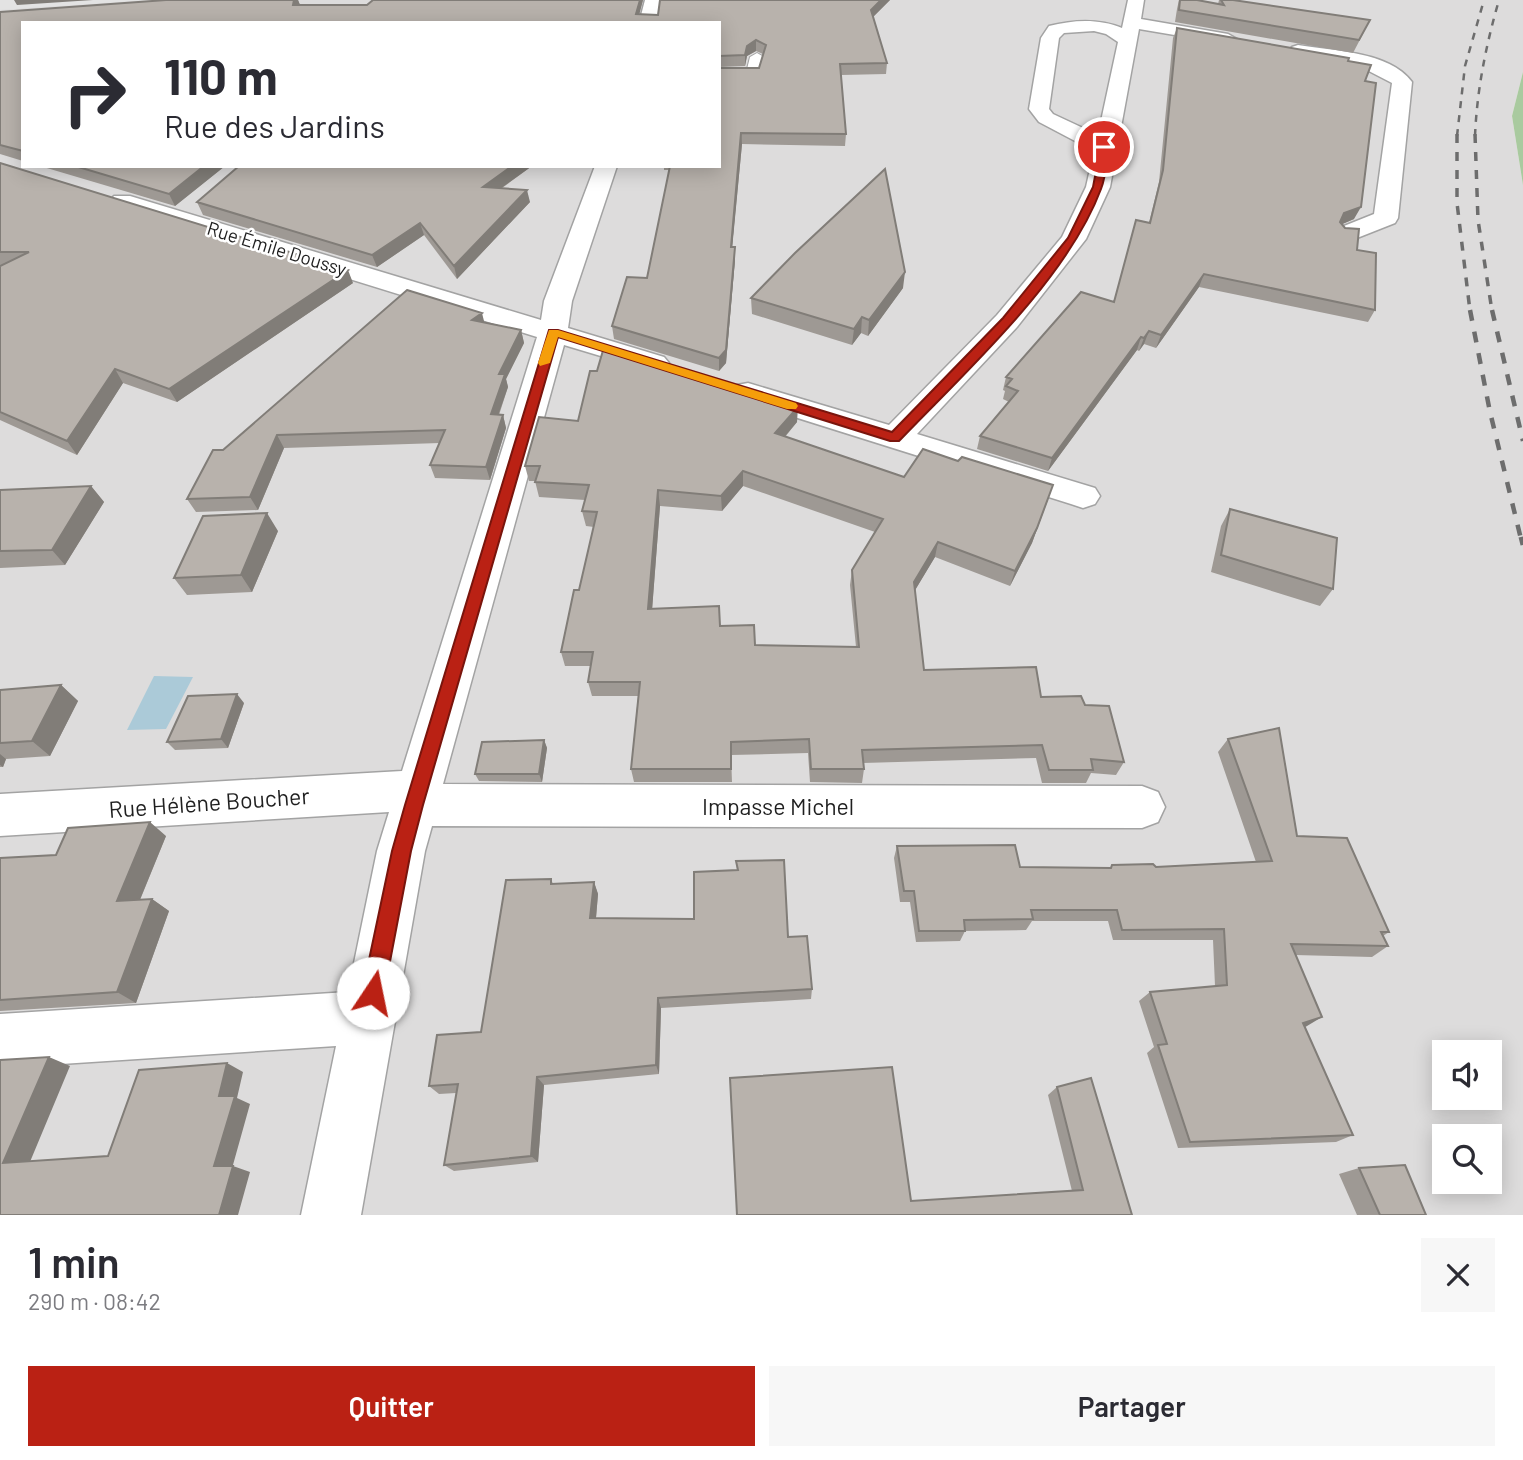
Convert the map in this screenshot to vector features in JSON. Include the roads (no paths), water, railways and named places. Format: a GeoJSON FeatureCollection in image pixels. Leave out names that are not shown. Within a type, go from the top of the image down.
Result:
{"type":"FeatureCollection","features":[{"type":"Feature","properties":{"kind":"street"},"geometry":{"type":"LineString","coordinates":[[648,21],[653,0]]}},
{"type":"Feature","properties":{"kind":"street"},"geometry":{"type":"LineString","coordinates":[[895,438],[1007,321],[1073,239],[1098,187],[1136,0]]}},
{"type":"Feature","properties":{"kind":"street"},"geometry":{"type":"LineString","coordinates":[[1104,147],[1046,118],[1039,108],[1050,38],[1055,30],[1091,26],[1250,43]]}},
{"type":"Feature","properties":{"kind":"street"},"geometry":{"type":"LineString","coordinates":[[1276,48],[1381,68],[1396,74],[1402,82],[1386,218],[1348,233]]}},
{"type":"Feature","properties":{"kind":"street"},"geometry":{"type":"LineString","coordinates":[[331,1215],[401,851],[553,332],[558,301],[605,168]]}},
{"type":"Feature","properties":{"kind":"street","name":"Rue Émile Doussy"},"geometry":{"type":"LineString","coordinates":[[103,195],[682,372]]}},
{"type":"Feature","properties":{"kind":"street"},"geometry":{"type":"LineString","coordinates":[[180,218],[201,201]]}},
{"type":"Feature","properties":{"kind":"street"},"geometry":{"type":"LineString","coordinates":[[722,384],[1083,496]]}},
{"type":"Feature","properties":{"kind":"street","name":"Impasse Michel"},"geometry":{"type":"LineString","coordinates":[[416,797],[1142,807]]}},
{"type":"Feature","properties":{"kind":"street","name":"Rue Hélène Boucher"},"geometry":{"type":"LineString","coordinates":[[0,815],[416,797]]}},
{"type":"Feature","properties":{"kind":"street"},"geometry":{"type":"LineString","coordinates":[[0,1041],[368,1017]]}},
{"type":"Feature","properties":{"kind":"lane"},"geometry":{"type":"LineString","coordinates":[[721,73],[754,73],[757,57]]}},
{"type":"Feature","properties":{"kind":"water"},"geometry":{"type":"Polygon","coordinates":[[[154,676],[193,677],[166,729],[127,730],[154,676]]]}},
{"type":"Feature","properties":{"kind":"railway"},"geometry":{"type":"LineString","coordinates":[[1457,136],[1465,66],[1484,0]]}},
{"type":"Feature","properties":{"kind":"railway"},"geometry":{"type":"LineString","coordinates":[[1475,135],[1483,67],[1499,0]]}},
{"type":"Feature","properties":{"kind":"railway"},"geometry":{"type":"LineString","coordinates":[[1475,135],[1478,220],[1492,311]]}},
{"type":"Feature","properties":{"kind":"railway"},"geometry":{"type":"LineString","coordinates":[[1457,136],[1457,203],[1470,311]]}},
{"type":"Feature","properties":{"kind":"railway"},"geometry":{"type":"LineString","coordinates":[[1470,310],[1490,412],[1521,539]]}},
{"type":"Feature","properties":{"kind":"railway"},"geometry":{"type":"LineString","coordinates":[[1492,310],[1523,441]]}},
{"type":"Feature","properties":{"kind":"railway"},"geometry":{"type":"LineString","coordinates":[[1521,537],[1523,545]]}}]}
